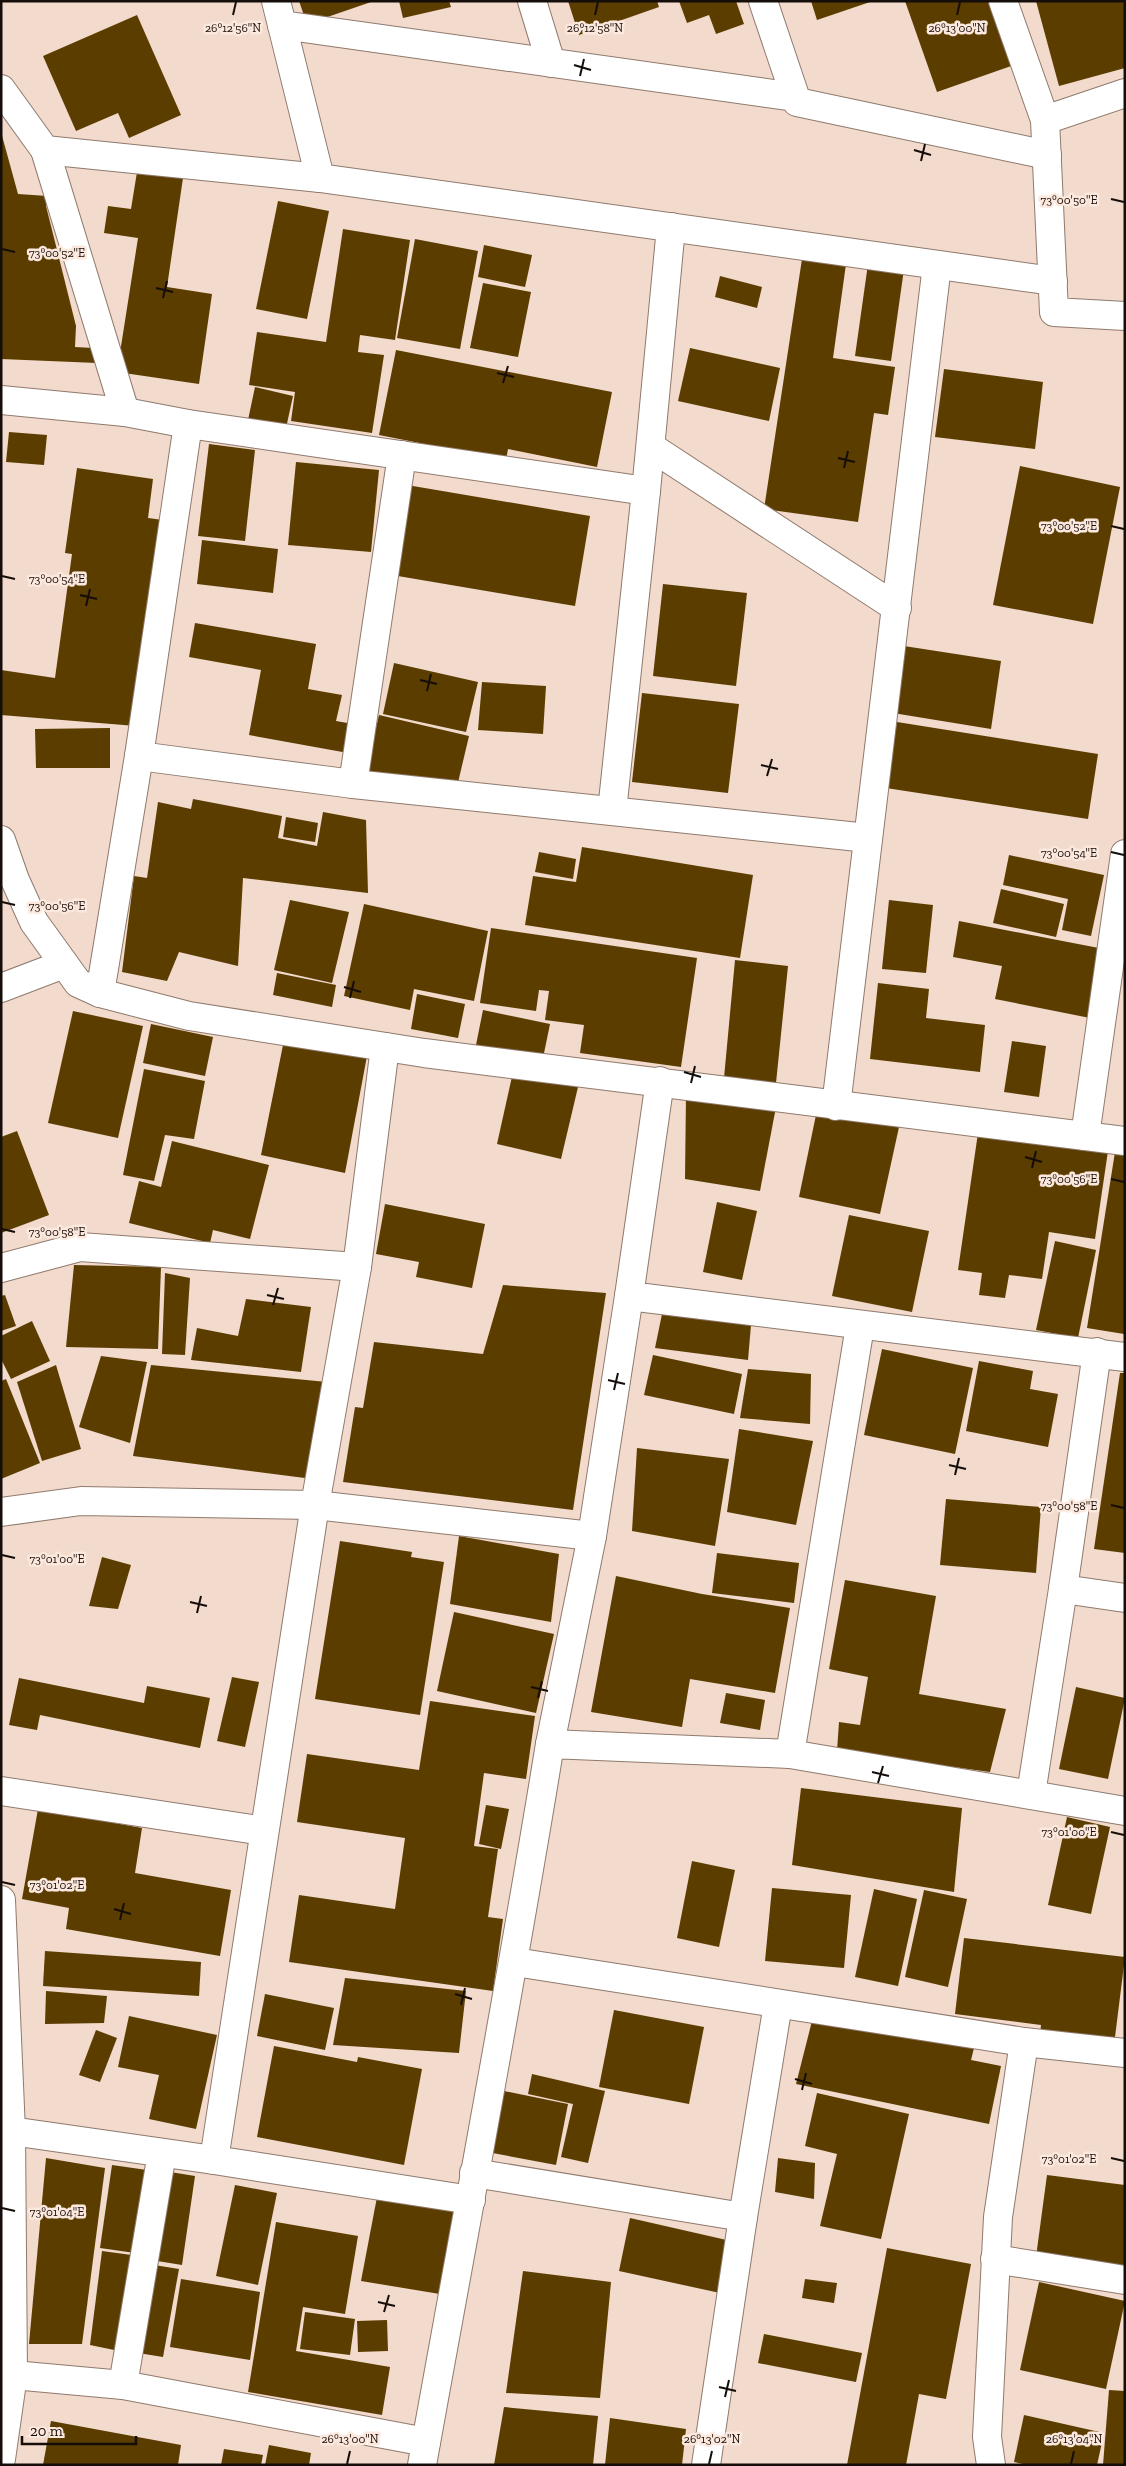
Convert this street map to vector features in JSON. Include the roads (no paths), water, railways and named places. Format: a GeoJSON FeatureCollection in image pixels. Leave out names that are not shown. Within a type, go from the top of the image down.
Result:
{"type":"FeatureCollection","features":[{"type":"Feature","properties":{"kind":"street"},"geometry":{"type":"LineString","coordinates":[[532,1],[551,63]]}},
{"type":"Feature","properties":{"kind":"street"},"geometry":{"type":"LineString","coordinates":[[763,1],[797,102],[1047,155]]}},
{"type":"Feature","properties":{"kind":"street"},"geometry":{"type":"LineString","coordinates":[[1003,1],[1045,120],[1054,312],[1125,316]]}},
{"type":"Feature","properties":{"kind":"street"},"geometry":{"type":"LineString","coordinates":[[320,178],[279,13],[551,63],[796,97]]}},
{"type":"Feature","properties":{"kind":"street"},"geometry":{"type":"LineString","coordinates":[[1,89],[46,150],[125,412]]}},
{"type":"Feature","properties":{"kind":"street"},"geometry":{"type":"LineString","coordinates":[[1045,120],[1125,93]]}},
{"type":"Feature","properties":{"kind":"street"},"geometry":{"type":"LineString","coordinates":[[46,150],[320,178],[1052,281]]}},
{"type":"Feature","properties":{"kind":"street"},"geometry":{"type":"LineString","coordinates":[[612,811],[651,447],[671,227]]}},
{"type":"Feature","properties":{"kind":"street"},"geometry":{"type":"LineString","coordinates":[[836,1106],[937,265]]}},
{"type":"Feature","properties":{"kind":"street"},"geometry":{"type":"LineString","coordinates":[[1,400],[125,412],[188,424],[646,491]]}},
{"type":"Feature","properties":{"kind":"street"},"geometry":{"type":"LineString","coordinates":[[100,993],[139,756],[188,424]]}},
{"type":"Feature","properties":{"kind":"street"},"geometry":{"type":"LineString","coordinates":[[651,447],[897,608]]}},
{"type":"Feature","properties":{"kind":"street"},"geometry":{"type":"LineString","coordinates":[[353,784],[402,455]]}},
{"type":"Feature","properties":{"kind":"street"},"geometry":{"type":"LineString","coordinates":[[139,756],[353,784],[868,838]]}},
{"type":"Feature","properties":{"kind":"street"},"geometry":{"type":"LineString","coordinates":[[1,840],[15,880],[34,922],[78,983],[100,993],[188,1016],[385,1047],[660,1081],[836,1106],[1125,1141]]}},
{"type":"Feature","properties":{"kind":"street"},"geometry":{"type":"LineString","coordinates":[[1085,1136],[1122,893],[1125,854]]}},
{"type":"Feature","properties":{"kind":"street"},"geometry":{"type":"LineString","coordinates":[[1,988],[64,964]]}},
{"type":"Feature","properties":{"kind":"street"},"geometry":{"type":"LineString","coordinates":[[214,2160],[315,1505],[356,1267],[385,1047]]}},
{"type":"Feature","properties":{"kind":"street"},"geometry":{"type":"LineString","coordinates":[[13,2375],[123,2385],[424,2453],[471,2200],[474,2172],[515,1962],[550,1744],[592,1536],[660,1081]]}},
{"type":"Feature","properties":{"kind":"street"},"geometry":{"type":"LineString","coordinates":[[1,1268],[80,1247],[356,1267]]}},
{"type":"Feature","properties":{"kind":"street"},"geometry":{"type":"LineString","coordinates":[[629,1296],[860,1326],[1097,1352],[1125,1357]]}},
{"type":"Feature","properties":{"kind":"street"},"geometry":{"type":"LineString","coordinates":[[790,1754],[860,1326]]}},
{"type":"Feature","properties":{"kind":"street"},"geometry":{"type":"LineString","coordinates":[[1030,1794],[1063,1589],[1097,1352]]}},
{"type":"Feature","properties":{"kind":"street"},"geometry":{"type":"LineString","coordinates":[[1,1512],[81,1500],[315,1505],[592,1536]]}},
{"type":"Feature","properties":{"kind":"street"},"geometry":{"type":"LineString","coordinates":[[1063,1589],[1125,1598]]}},
{"type":"Feature","properties":{"kind":"street"},"geometry":{"type":"LineString","coordinates":[[550,1744],[790,1754],[1030,1794],[1125,1812]]}},
{"type":"Feature","properties":{"kind":"street"},"geometry":{"type":"LineString","coordinates":[[1,1791],[264,1831]]}},
{"type":"Feature","properties":{"kind":"street"},"geometry":{"type":"LineString","coordinates":[[1,1900],[12,2131],[13,2375],[1,2460]]}},
{"type":"Feature","properties":{"kind":"street"},"geometry":{"type":"LineString","coordinates":[[515,1962],[1024,2042],[1125,2053]]}},
{"type":"Feature","properties":{"kind":"street"},"geometry":{"type":"LineString","coordinates":[[706,2465],[743,2217],[778,2004]]}},
{"type":"Feature","properties":{"kind":"street"},"geometry":{"type":"LineString","coordinates":[[991,2465],[987,2437],[994,2259],[998,2217],[1024,2042]]}},
{"type":"Feature","properties":{"kind":"street"},"geometry":{"type":"LineString","coordinates":[[12,2131],[471,2200]]}},
{"type":"Feature","properties":{"kind":"street"},"geometry":{"type":"LineString","coordinates":[[123,2385],[162,2153]]}},
{"type":"Feature","properties":{"kind":"street"},"geometry":{"type":"LineString","coordinates":[[474,2172],[743,2217]]}},
{"type":"Feature","properties":{"kind":"street"},"geometry":{"type":"LineString","coordinates":[[994,2259],[1125,2280]]}}]}
